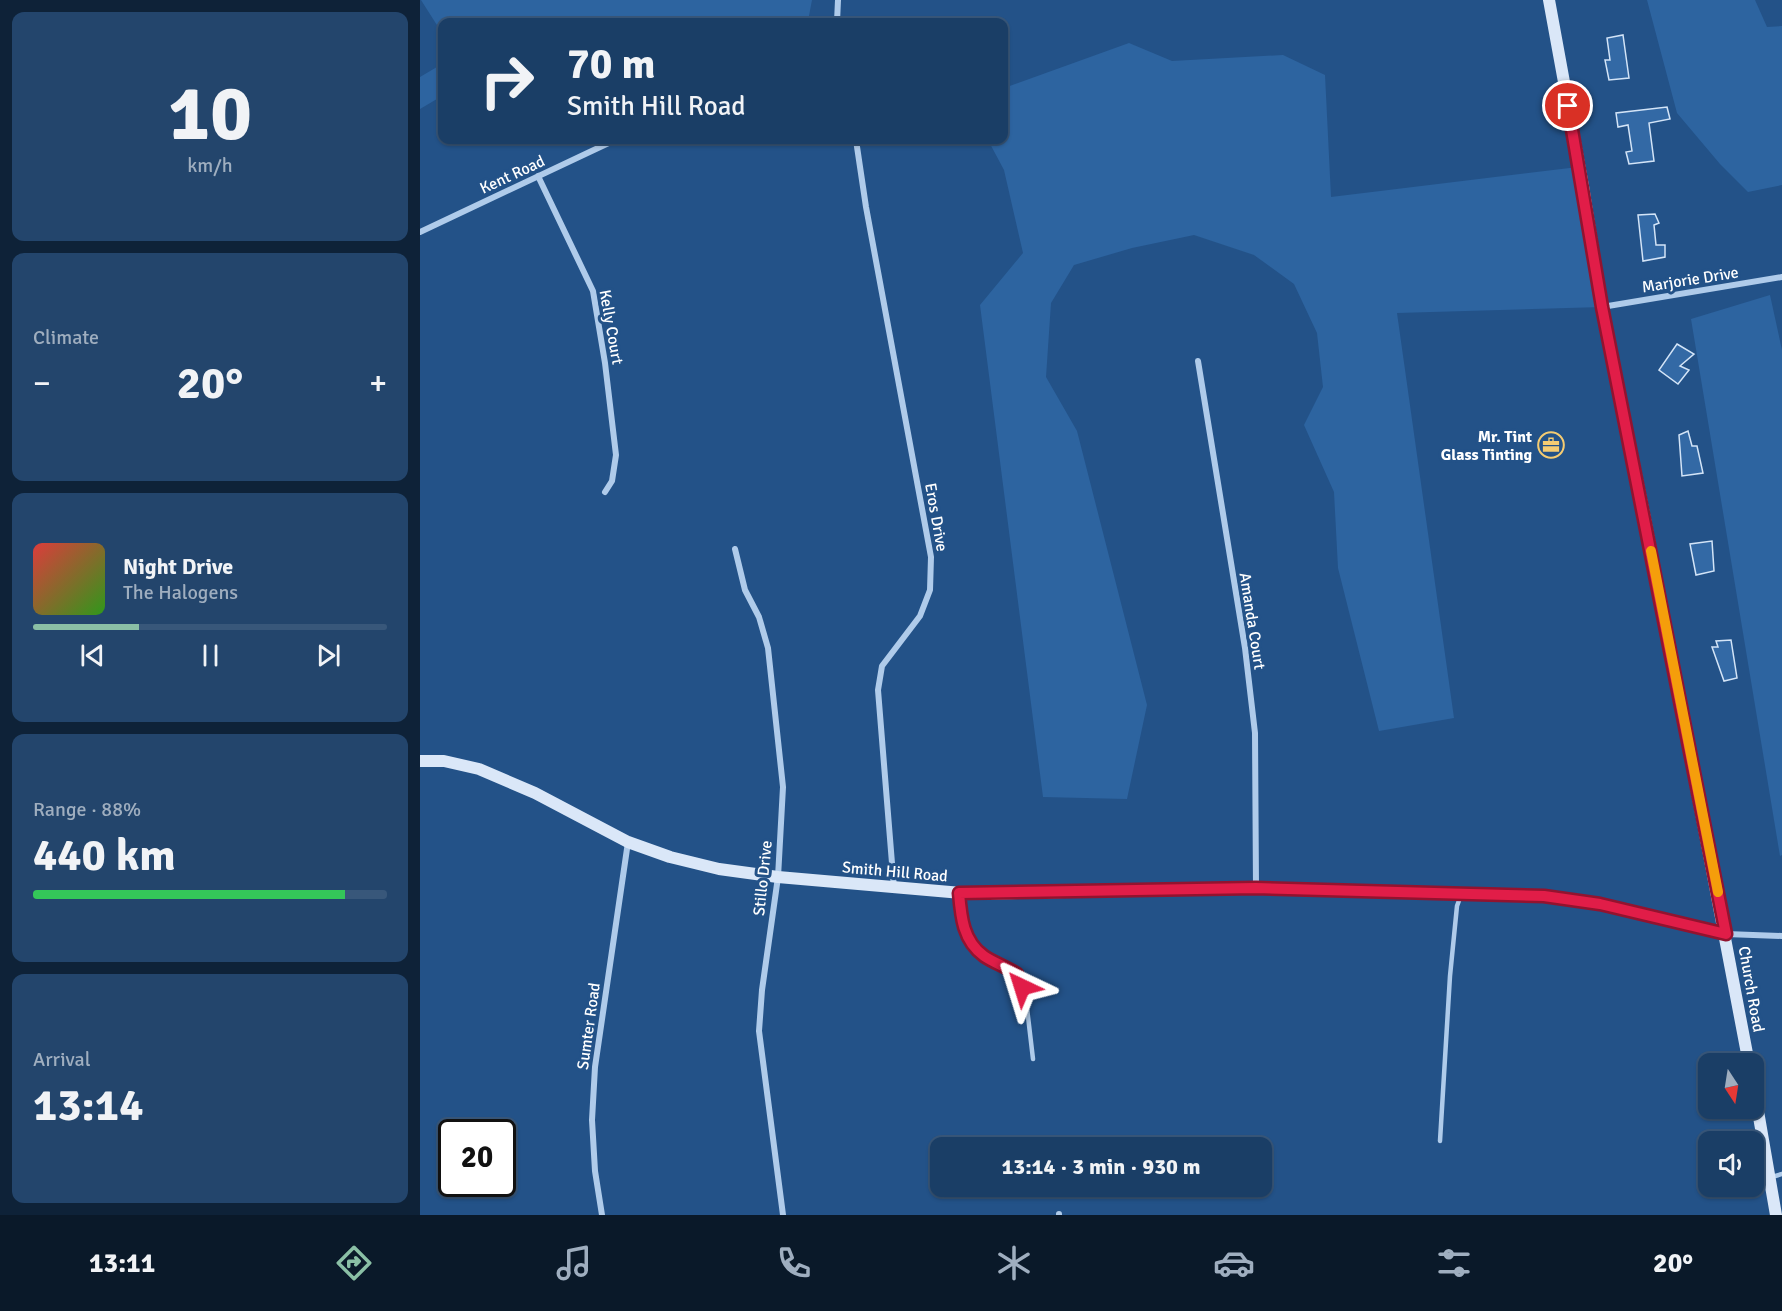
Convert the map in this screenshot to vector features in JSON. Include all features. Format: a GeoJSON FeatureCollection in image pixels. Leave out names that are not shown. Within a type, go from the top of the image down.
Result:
{"type":"FeatureCollection","features":[{"type":"Feature","properties":{"kind":"street"},"geometry":{"type":"LineString","coordinates":[[837,18],[838,0]]}},
{"type":"Feature","properties":{"kind":"street","name":"Church Road"},"geometry":{"type":"LineString","coordinates":[[1549,0],[1602,307],[1726,934],[1747,1053]]}},
{"type":"Feature","properties":{"kind":"street","name":"Kent Road"},"geometry":{"type":"LineString","coordinates":[[420,232],[606,144]]}},
{"type":"Feature","properties":{"kind":"street","name":"Eros Drive"},"geometry":{"type":"LineString","coordinates":[[857,144],[866,207],[931,557],[930,590],[920,616],[882,666],[878,690],[894,889]]}},
{"type":"Feature","properties":{"kind":"street","name":"Kelly Court"},"geometry":{"type":"LineString","coordinates":[[538,176],[593,291],[605,363],[616,455],[612,481],[605,492]]}},
{"type":"Feature","properties":{"kind":"street","name":"Marjorie Drive"},"geometry":{"type":"LineString","coordinates":[[1602,307],[1782,277]]}},
{"type":"Feature","properties":{"kind":"street","name":"Amanda Court"},"geometry":{"type":"LineString","coordinates":[[1197,361],[1245,648],[1255,733],[1256,888]]}},
{"type":"Feature","properties":{"kind":"street","name":"Stillo Drive"},"geometry":{"type":"LineString","coordinates":[[735,549],[745,590],[759,617],[768,648],[783,787],[778,877],[762,990],[759,1031],[783,1215]]}},
{"type":"Feature","properties":{"kind":"street","name":"Smith Hill Road"},"geometry":{"type":"LineString","coordinates":[[420,761],[444,761],[479,769],[535,793],[628,842],[670,857],[719,869],[778,877],[959,893],[1256,888],[1544,896],[1600,904],[1726,934],[1782,936]]}},
{"type":"Feature","properties":{"kind":"street","name":"Sumter Road"},"geometry":{"type":"LineString","coordinates":[[602,1215],[595,1171],[592,1120],[595,1067],[628,842]]}},
{"type":"Feature","properties":{"kind":"street"},"geometry":{"type":"LineString","coordinates":[[1762,1119],[1776,1176],[1776,1215]]}},
{"type":"Feature","properties":{"kind":"lane"},"geometry":{"type":"LineString","coordinates":[[1440,1141],[1450,976],[1457,906],[1462,892]]}},
{"type":"Feature","properties":{"kind":"lane"},"geometry":{"type":"LineString","coordinates":[[959,893],[961,918],[966,934],[974,946],[985,957],[1017,974],[1027,1008],[1033,1059]]}},
{"type":"Feature","properties":{"kind":"shaded area"},"geometry":{"type":"Polygon","coordinates":[[[421,0],[812,0],[809,18],[438,18],[438,27],[421,0]]]}},
{"type":"Feature","properties":{"kind":"shaded area"},"geometry":{"type":"Polygon","coordinates":[[[1647,0],[1755,0],[1767,27],[1782,26],[1782,185],[1748,192],[1720,164],[1677,113],[1647,0]]]}},
{"type":"Feature","properties":{"kind":"shaded area"},"geometry":{"type":"Polygon","coordinates":[[[1129,43],[1172,61],[1283,55],[1325,75],[1331,197],[1578,167],[1602,307],[1397,313],[1454,718],[1379,731],[1338,568],[1334,492],[1304,425],[1323,387],[1317,333],[1294,284],[1254,255],[1194,235],[1132,248],[1074,265],[1051,303],[1046,377],[1077,431],[1147,705],[1127,799],[1043,797],[980,305],[1023,253],[1004,170],[990,144],[1008,144],[1008,87],[1129,43]]]}},
{"type":"Feature","properties":{"kind":"shaded area"},"geometry":{"type":"Polygon","coordinates":[[[438,66],[438,98],[420,109],[420,77],[438,66]]]}},
{"type":"Feature","properties":{"kind":"shaded area"},"geometry":{"type":"Polygon","coordinates":[[[1770,295],[1782,350],[1782,855],[1780,856],[1691,319],[1770,295]]]}},
{"type":"Feature","properties":{"kind":"building"},"geometry":{"type":"Polygon","coordinates":[[[1623,35],[1629,78],[1609,80],[1605,60],[1610,60],[1607,38],[1623,35]]]}},
{"type":"Feature","properties":{"kind":"building"},"geometry":{"type":"Polygon","coordinates":[[[1667,107],[1670,119],[1649,123],[1654,161],[1629,164],[1626,152],[1632,151],[1628,125],[1618,127],[1616,113],[1667,107]]]}},
{"type":"Feature","properties":{"kind":"building"},"geometry":{"type":"Polygon","coordinates":[[[1655,214],[1659,223],[1654,225],[1656,245],[1665,245],[1665,257],[1643,261],[1638,215],[1655,214]]]}},
{"type":"Feature","properties":{"kind":"building"},"geometry":{"type":"Polygon","coordinates":[[[1677,344],[1694,354],[1680,366],[1689,370],[1678,384],[1659,370],[1677,344]]]}},
{"type":"Feature","properties":{"kind":"building"},"geometry":{"type":"Polygon","coordinates":[[[1688,431],[1692,446],[1697,446],[1703,473],[1682,476],[1679,435],[1688,431]]]}},
{"type":"Feature","properties":{"kind":"building"},"geometry":{"type":"Polygon","coordinates":[[[1712,541],[1714,571],[1696,575],[1690,544],[1712,541]]]}},
{"type":"Feature","properties":{"kind":"building"},"geometry":{"type":"Polygon","coordinates":[[[1731,640],[1737,678],[1724,681],[1712,647],[1718,647],[1716,641],[1731,640]]]}},
{"type":"Feature","properties":{"kind":"slow traffic"},"geometry":{"type":"LineString","coordinates":[[1651,551],[1718,892]]}},
{"type":"Feature","properties":{"kind":"place","name":"Mr. Tint Glass Tinting"},"geometry":{"type":"Point","coordinates":[1551,445]}},
{"type":"Feature","properties":{"kind":"route"},"geometry":{"type":"LineString","coordinates":[[1022,987],[1017,974],[985,957],[974,946],[966,934],[961,918],[959,893],[1256,888],[1544,896],[1600,904],[1726,934],[1602,307],[1568,106]]}}]}
